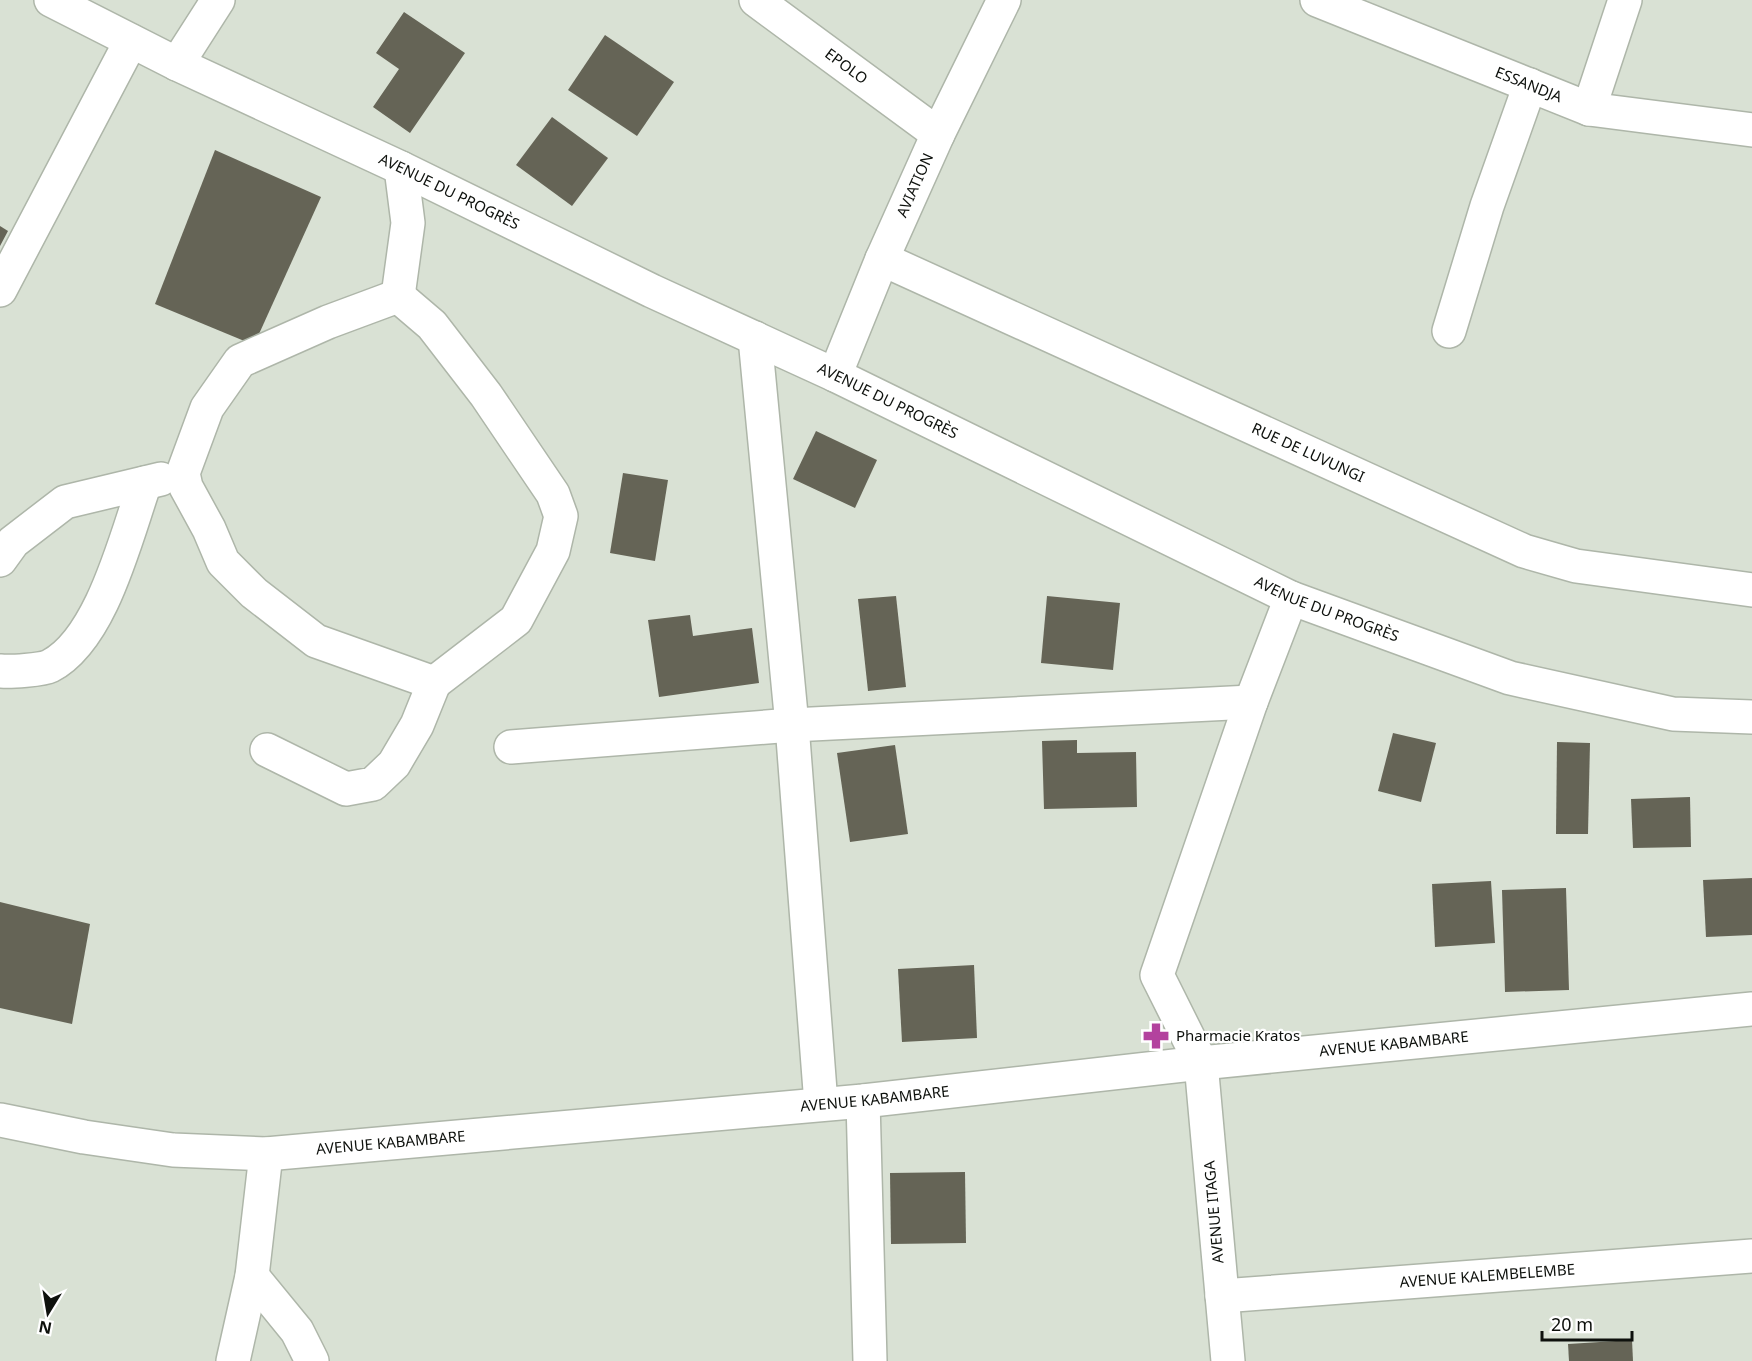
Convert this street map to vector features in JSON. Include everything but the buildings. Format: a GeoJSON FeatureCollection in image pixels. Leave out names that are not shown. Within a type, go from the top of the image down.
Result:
{"type":"FeatureCollection","features":[{"type":"Feature","properties":{"kind":"street","name":"AVENUE DU PROGRÈS"},"geometry":{"type":"LineString","coordinates":[[51,0],[177,64],[401,168],[652,291],[834,375],[1291,598],[1510,678],[1673,714],[1752,717]]}},
{"type":"Feature","properties":{"kind":"street"},"geometry":{"type":"LineString","coordinates":[[177,64],[218,0]]}},
{"type":"Feature","properties":{"kind":"street","name":"EPOLO"},"geometry":{"type":"LineString","coordinates":[[756,0],[938,134]]}},
{"type":"Feature","properties":{"kind":"street","name":"AVIATION"},"geometry":{"type":"LineString","coordinates":[[834,375],[882,259],[938,134],[1004,0]]}},
{"type":"Feature","properties":{"kind":"street","name":"ESSANDJA"},"geometry":{"type":"LineString","coordinates":[[1317,0],[1589,109],[1752,130]]}},
{"type":"Feature","properties":{"kind":"street"},"geometry":{"type":"LineString","coordinates":[[1589,109],[1625,0]]}},
{"type":"Feature","properties":{"kind":"street"},"geometry":{"type":"LineString","coordinates":[[0,290],[131,41]]}},
{"type":"Feature","properties":{"kind":"street"},"geometry":{"type":"LineString","coordinates":[[1449,331],[1487,206],[1530,86]]}},
{"type":"Feature","properties":{"kind":"street"},"geometry":{"type":"LineString","coordinates":[[398,296],[408,223],[401,168]]}},
{"type":"Feature","properties":{"kind":"street","name":"RUE DE LUVUNGI"},"geometry":{"type":"LineString","coordinates":[[882,259],[1524,551],[1576,566],[1752,590]]}},
{"type":"Feature","properties":{"kind":"street"},"geometry":{"type":"LineString","coordinates":[[398,296],[328,322],[240,362],[207,408],[183,473],[186,487],[223,562],[254,593],[316,641],[434,683]]}},
{"type":"Feature","properties":{"kind":"street"},"geometry":{"type":"LineString","coordinates":[[267,750],[346,789],[374,784],[394,764],[417,725],[434,683],[516,620],[554,551],[561,516],[553,494],[486,394],[432,326],[398,296]]}},
{"type":"Feature","properties":{"kind":"street"},"geometry":{"type":"LineString","coordinates":[[755,338],[792,725],[821,1104]]}},
{"type":"Feature","properties":{"kind":"street"},"geometry":{"type":"LineString","coordinates":[[0,560],[13,542],[65,502],[183,473]]}},
{"type":"Feature","properties":{"kind":"street"},"geometry":{"type":"LineString","coordinates":[[0,671],[49,667],[77,644],[104,598],[145,483]]}},
{"type":"Feature","properties":{"kind":"street"},"geometry":{"type":"LineString","coordinates":[[1201,1063],[1157,975],[1251,702],[1291,598]]}},
{"type":"Feature","properties":{"kind":"street"},"geometry":{"type":"LineString","coordinates":[[511,747],[792,725],[1251,702]]}},
{"type":"Feature","properties":{"kind":"street","name":"AVENUE KABAMBARE"},"geometry":{"type":"LineString","coordinates":[[0,1120],[84,1137],[173,1150],[266,1154],[863,1101],[1201,1063],[1752,1009]]}},
{"type":"Feature","properties":{"kind":"street","name":"AVENUE ITAGA"},"geometry":{"type":"LineString","coordinates":[[1201,1063],[1228,1361]]}},
{"type":"Feature","properties":{"kind":"street"},"geometry":{"type":"LineString","coordinates":[[863,1101],[870,1361]]}},
{"type":"Feature","properties":{"kind":"street"},"geometry":{"type":"LineString","coordinates":[[233,1361],[252,1276],[266,1154]]}},
{"type":"Feature","properties":{"kind":"street","name":"AVENUE KALEMBELEMBE"},"geometry":{"type":"LineString","coordinates":[[1222,1296],[1752,1256]]}},
{"type":"Feature","properties":{"kind":"street"},"geometry":{"type":"LineString","coordinates":[[252,1276],[297,1330],[312,1361]]}},
{"type":"Feature","properties":{"kind":"place","name":"Pharmacie Kratos"},"geometry":{"type":"Point","coordinates":[1156,1036]}}]}
